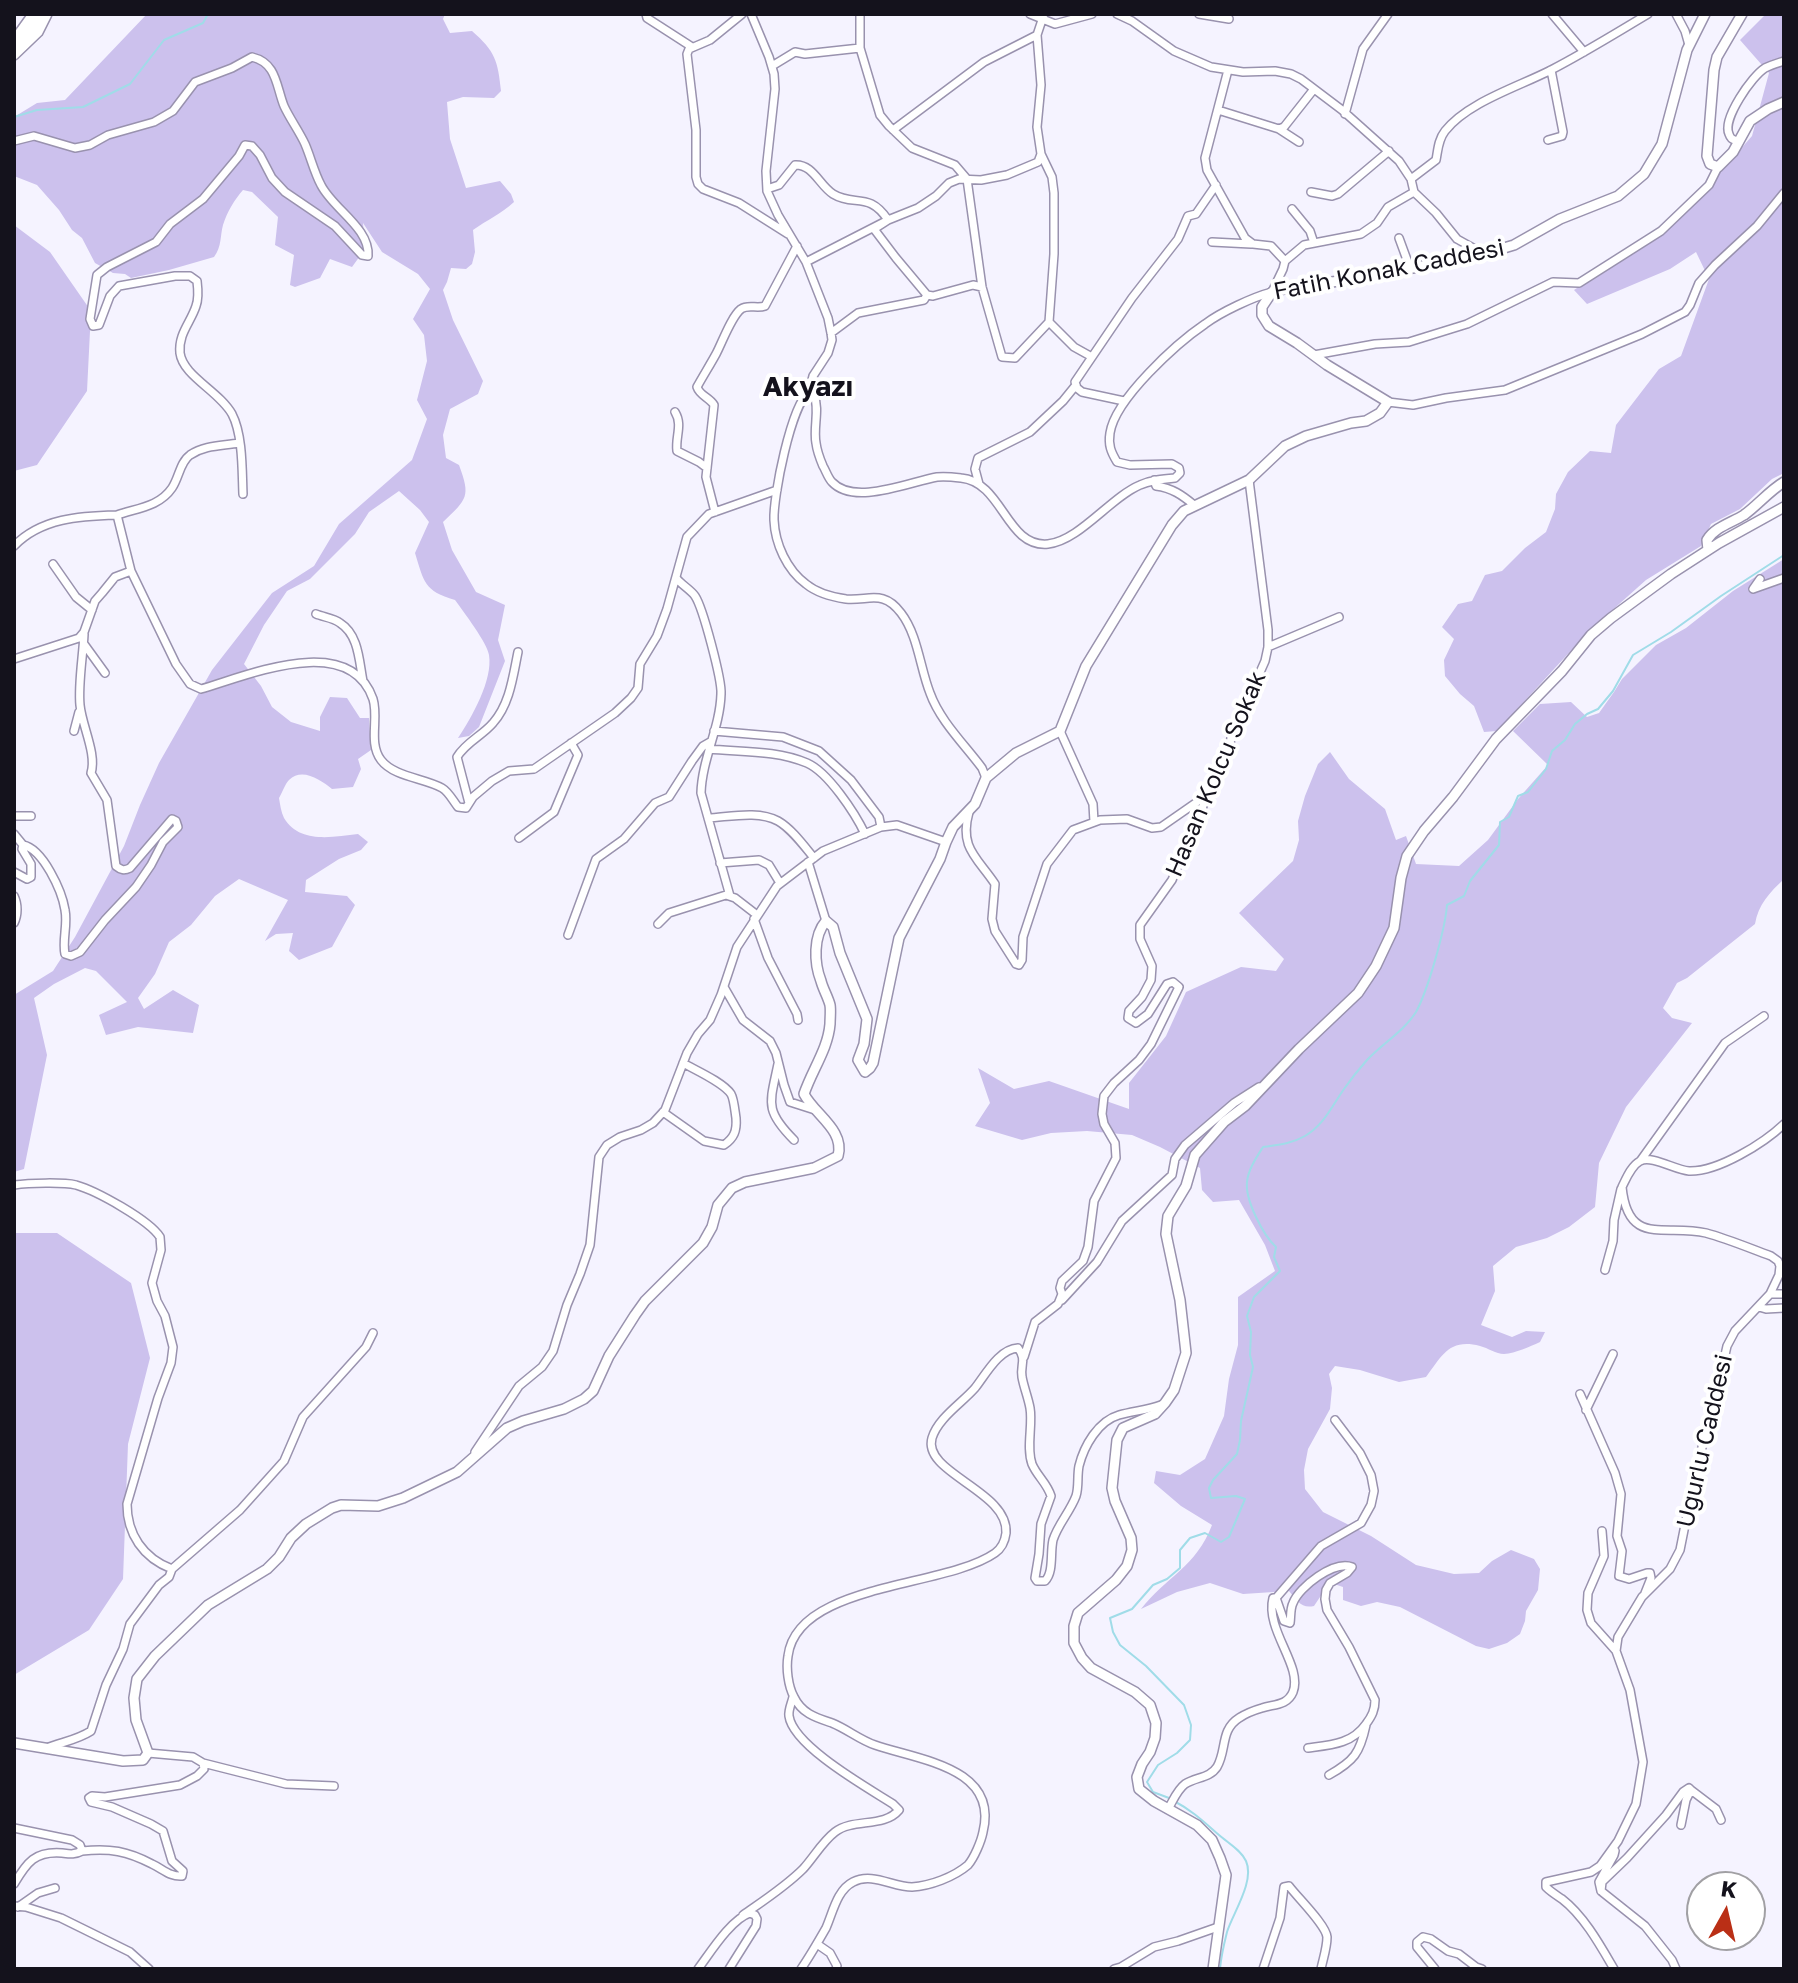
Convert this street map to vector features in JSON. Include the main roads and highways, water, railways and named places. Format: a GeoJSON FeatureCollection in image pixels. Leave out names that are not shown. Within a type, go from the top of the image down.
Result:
{"type":"FeatureCollection","features":[{"type":"Feature","properties":{"kind":"main road"},"geometry":{"type":"LineString","coordinates":[[14,42],[22,39],[35,23],[35,14]]}},
{"type":"Feature","properties":{"kind":"main road"},"geometry":{"type":"LineString","coordinates":[[14,55],[38,32],[47,14]]}},
{"type":"Feature","properties":{"kind":"main road","name":"Fatih Konak Caddesi"},"geometry":{"type":"LineString","coordinates":[[14,1743],[123,1761],[143,1760],[148,1753],[136,1720],[134,1698],[137,1679],[155,1656],[208,1605],[267,1569],[291,1538],[306,1524],[332,1508],[341,1505],[378,1506],[417,1491],[457,1472],[507,1428],[584,1399],[593,1391],[609,1356],[645,1301],[703,1243],[712,1227],[718,1205],[732,1188],[745,1182],[814,1168],[838,1156],[841,1146],[839,1137],[804,1094],[827,1043],[830,1026],[830,1005],[819,977],[816,950],[826,921],[833,927],[840,953],[867,1019],[864,1044],[858,1060],[865,1072],[873,1063],[899,938],[953,827],[975,804],[986,778],[1016,753],[1060,731],[1086,666],[1172,525],[1194,505],[1249,480],[1285,446],[1306,436],[1366,421],[1380,413],[1388,402],[1269,326],[1262,315],[1262,307],[1272,292],[1484,254],[1514,245],[1560,219],[1618,196],[1644,174],[1656,157],[1689,46],[1705,14]]}},
{"type":"Feature","properties":{"kind":"main road"},"geometry":{"type":"LineString","coordinates":[[1742,14],[1717,57],[1714,70],[1707,156],[1710,164],[1718,167],[1733,152],[1750,121],[1784,102]]}},
{"type":"Feature","properties":{"kind":"main road"},"geometry":{"type":"LineString","coordinates":[[1708,550],[1707,540],[1712,532],[1746,514],[1784,482]]}},
{"type":"Feature","properties":{"kind":"main road"},"geometry":{"type":"LineString","coordinates":[[1213,1969],[1226,1875],[1220,1858],[1212,1840],[1197,1825],[1139,1789],[1137,1777],[1155,1738],[1156,1723],[1150,1705],[1135,1692],[1091,1668],[1074,1643],[1078,1613],[1116,1580],[1127,1566],[1132,1550],[1131,1538],[1112,1488],[1117,1440],[1123,1428],[1155,1414],[1165,1403],[1174,1390],[1186,1353],[1180,1300],[1166,1234],[1168,1216],[1186,1186],[1195,1155],[1224,1122],[1245,1106],[1358,993],[1376,966],[1394,928],[1407,856],[1496,739],[1562,671],[1591,635],[1671,574],[1784,507]]}},
{"type":"Feature","properties":{"kind":"waterway"},"geometry":{"type":"LineString","coordinates":[[14,117],[37,110],[83,107],[130,84],[164,40],[203,23],[208,14]]}},
{"type":"Feature","properties":{"kind":"waterway"},"geometry":{"type":"LineString","coordinates":[[1169,1798],[1153,1792],[1147,1782],[1158,1765],[1190,1740],[1191,1725],[1184,1705],[1146,1666],[1120,1645],[1110,1618],[1132,1609],[1153,1585],[1180,1568],[1180,1550],[1190,1538],[1205,1533],[1221,1542],[1229,1537],[1245,1499],[1236,1496],[1211,1498],[1209,1488],[1237,1454],[1253,1367],[1247,1316],[1254,1297],[1280,1271],[1274,1257],[1276,1247],[1261,1226],[1249,1198],[1247,1182],[1253,1164],[1263,1147],[1295,1141],[1317,1126],[1364,1063],[1411,1019],[1431,975],[1447,905],[1464,896],[1470,881],[1499,845],[1500,822],[1509,817],[1518,796],[1528,792],[1546,769],[1552,751],[1565,740],[1575,724],[1598,709],[1613,691],[1633,655],[1784,555]]}},
{"type":"Feature","properties":{"kind":"waterway"},"geometry":{"type":"LineString","coordinates":[[1174,1801],[1238,1850],[1246,1861],[1246,1887],[1227,1932],[1220,1969]]}},
{"type":"Feature","properties":{"kind":"district","name":"Akyazı"},"geometry":{"type":"Point","coordinates":[808,387]}}]}
